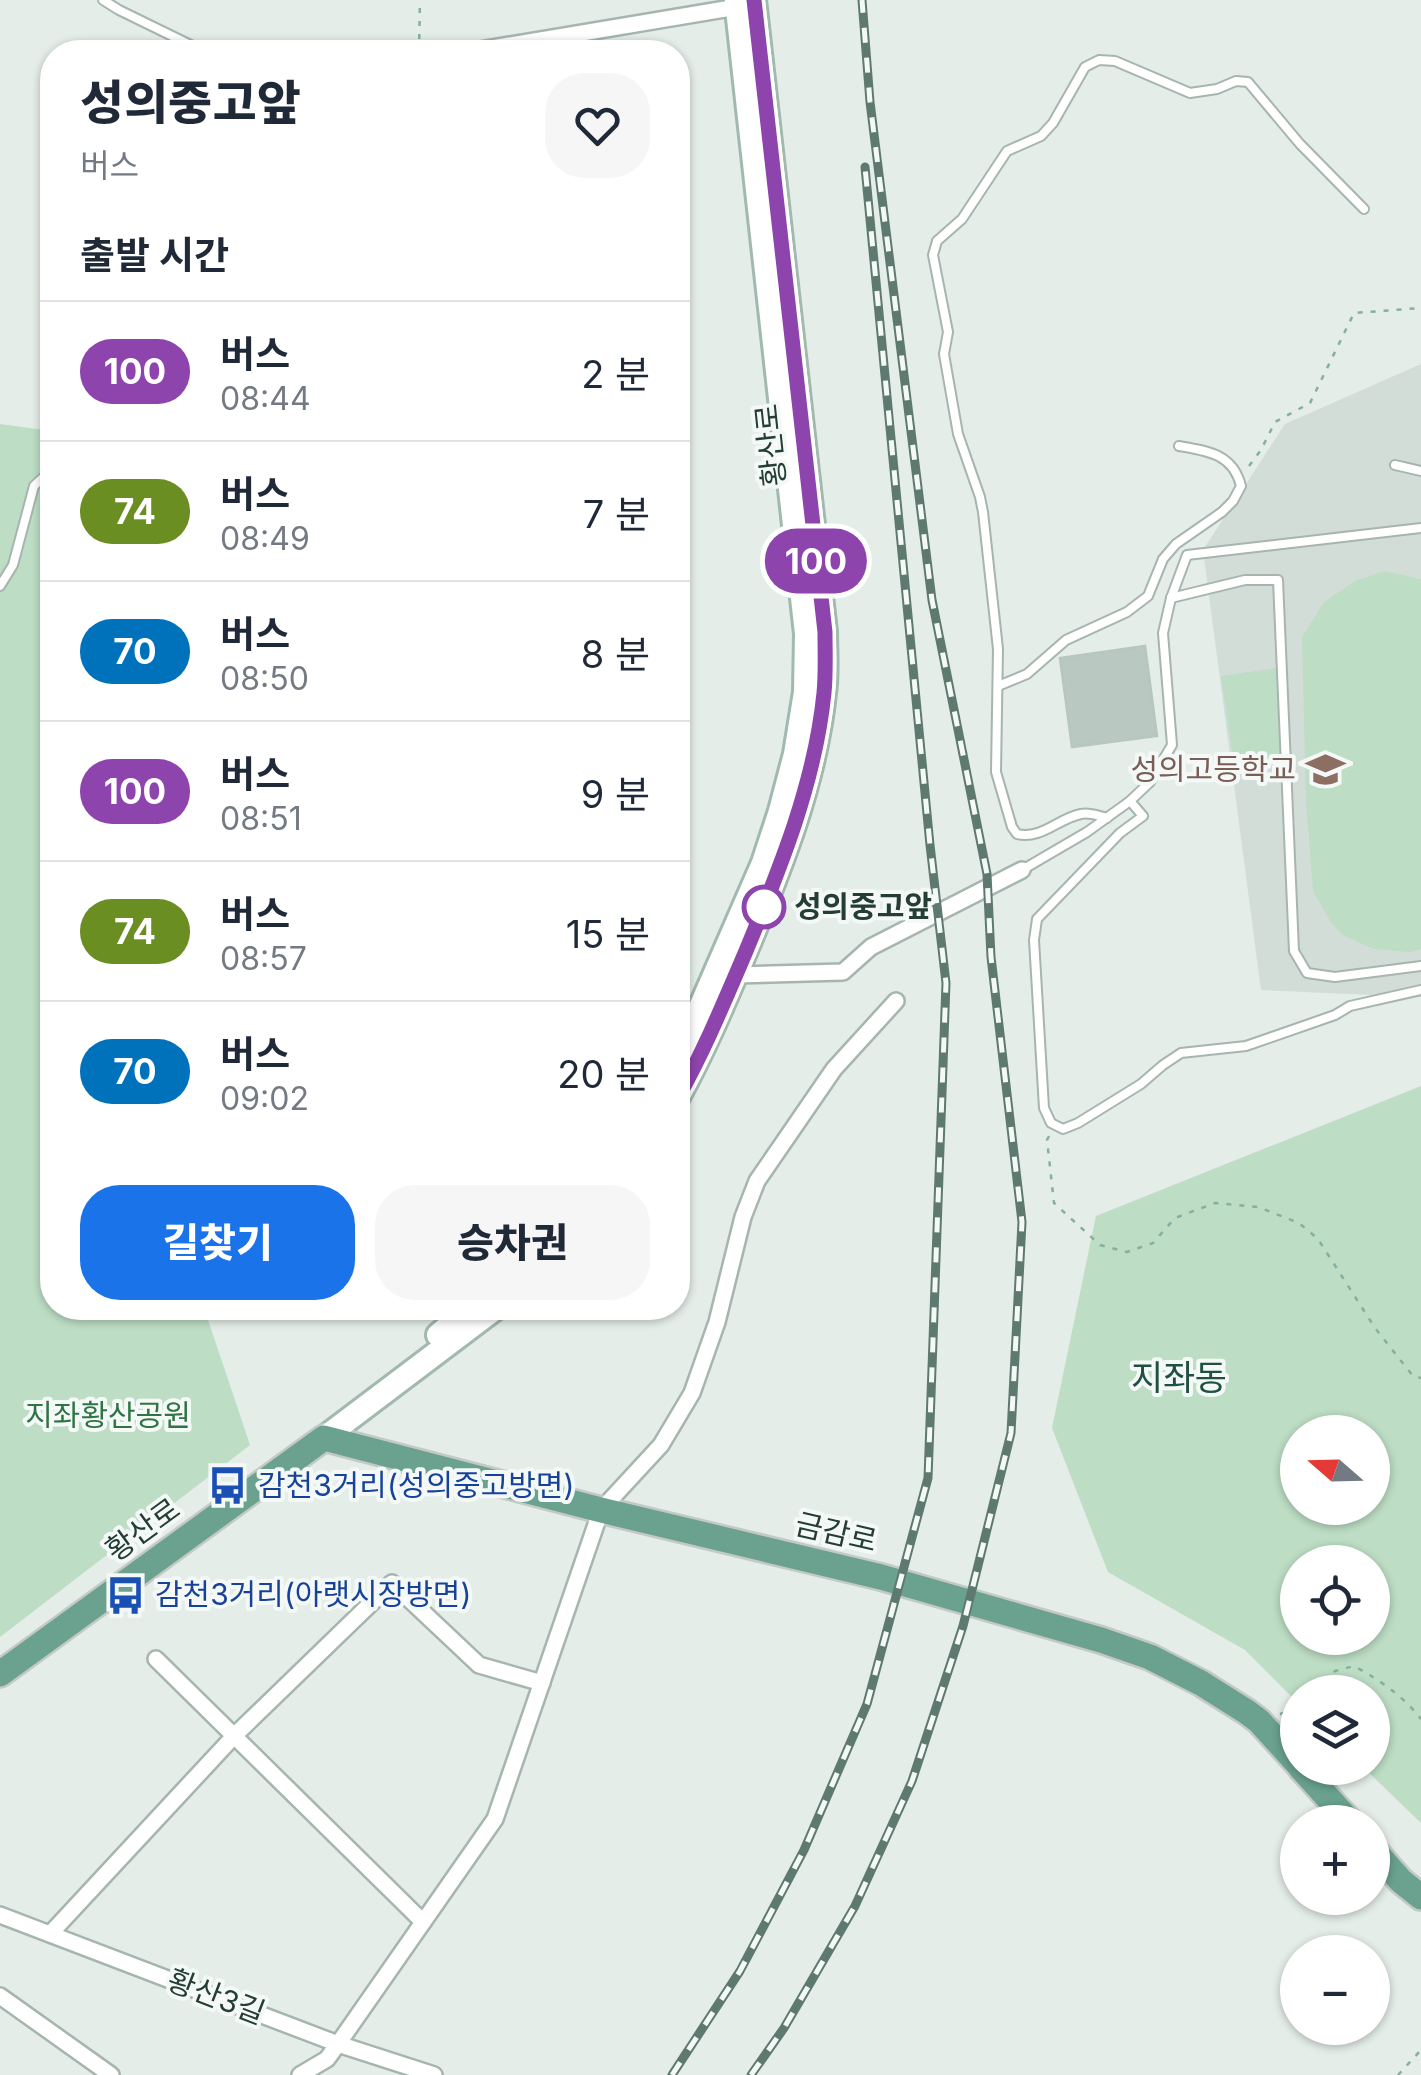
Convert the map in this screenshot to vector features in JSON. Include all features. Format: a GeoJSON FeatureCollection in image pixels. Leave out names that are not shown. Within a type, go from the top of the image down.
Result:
{"type":"FeatureCollection","features":[{"type":"Feature","properties":{"kind":"main road","name":"금감로"},"geometry":{"type":"LineString","coordinates":[[324,1438],[881,1577],[1083,1635],[1150,1657],[1201,1684],[1259,1721],[1280,1745]]}},
{"type":"Feature","properties":{"kind":"main road","name":"황산로"},"geometry":{"type":"LineString","coordinates":[[0,1674],[324,1438]]}},
{"type":"Feature","properties":{"kind":"main road","name":"금감로"},"geometry":{"type":"LineString","coordinates":[[1316,1785],[1335,1805]]}},
{"type":"Feature","properties":{"kind":"main road"},"geometry":{"type":"LineString","coordinates":[[1390,1868],[1421,1897]]}},
{"type":"Feature","properties":{"kind":"street"},"geometry":{"type":"LineString","coordinates":[[537,40],[745,4]]}},
{"type":"Feature","properties":{"kind":"street","name":"황산로"},"geometry":{"type":"LineString","coordinates":[[690,1076],[780,868],[812,763],[824,692],[825,632],[745,4]]}},
{"type":"Feature","properties":{"kind":"street","name":"황산로"},"geometry":{"type":"LineString","coordinates":[[690,1030],[762,863],[780,811],[805,692],[806,634],[745,4]]}},
{"type":"Feature","properties":{"kind":"street"},"geometry":{"type":"LineString","coordinates":[[736,975],[842,972],[871,947],[1022,870]]}},
{"type":"Feature","properties":{"kind":"street"},"geometry":{"type":"LineString","coordinates":[[300,2075],[327,2059],[496,1819],[601,1510],[662,1445],[692,1393],[717,1322],[743,1217],[757,1181],[834,1069],[896,1001]]}},
{"type":"Feature","properties":{"kind":"street","name":"황산로"},"geometry":{"type":"LineString","coordinates":[[324,1438],[456,1320]]}},
{"type":"Feature","properties":{"kind":"street","name":"황산로"},"geometry":{"type":"LineString","coordinates":[[324,1438],[480,1320]]}},
{"type":"Feature","properties":{"kind":"street"},"geometry":{"type":"LineString","coordinates":[[50,1934],[234,1736],[392,1583],[479,1665],[542,1683]]}},
{"type":"Feature","properties":{"kind":"street"},"geometry":{"type":"LineString","coordinates":[[156,1659],[423,1922]]}},
{"type":"Feature","properties":{"kind":"street","name":"황산3길"},"geometry":{"type":"LineString","coordinates":[[0,1914],[338,2044],[434,2075]]}},
{"type":"Feature","properties":{"kind":"street"},"geometry":{"type":"LineString","coordinates":[[0,1996],[110,2075]]}},
{"type":"Feature","properties":{"kind":"lane"},"geometry":{"type":"LineString","coordinates":[[103,0],[181,40]]}},
{"type":"Feature","properties":{"kind":"lane"},"geometry":{"type":"LineString","coordinates":[[1107,818],[1078,814],[1026,836],[1017,834],[1012,827],[996,772],[996,616],[983,512],[958,434],[946,375],[948,332],[933,254],[938,241],[962,218],[1008,152],[1041,136],[1053,123],[1085,67],[1099,60],[1115,60],[1190,92],[1217,89],[1236,81],[1248,82],[1300,144],[1364,209]]}},
{"type":"Feature","properties":{"kind":"lane"},"geometry":{"type":"LineString","coordinates":[[998,686],[1028,674],[1066,640],[1127,612],[1148,596],[1163,558],[1233,501],[1241,486],[1232,464],[1208,451],[1179,446]]}},
{"type":"Feature","properties":{"kind":"lane"},"geometry":{"type":"LineString","coordinates":[[1395,465],[1421,471]]}},
{"type":"Feature","properties":{"kind":"lane"},"geometry":{"type":"LineString","coordinates":[[0,586],[13,564],[34,486],[40,480]]}},
{"type":"Feature","properties":{"kind":"lane"},"geometry":{"type":"LineString","coordinates":[[1022,870],[1130,802],[1150,782],[1172,745],[1163,633],[1171,598],[1188,555],[1421,528]]}},
{"type":"Feature","properties":{"kind":"lane"},"geometry":{"type":"LineString","coordinates":[[1171,598],[1245,580],[1278,580],[1294,951],[1306,973],[1335,977],[1421,966]]}},
{"type":"Feature","properties":{"kind":"lane"},"geometry":{"type":"LineString","coordinates":[[1130,802],[1143,816],[1120,833],[1037,919],[1034,940],[1044,1108],[1053,1124],[1063,1129],[1078,1123],[1141,1084],[1181,1053],[1246,1046],[1335,1015],[1350,1006],[1421,990]]}},
{"type":"Feature","properties":{"kind":"path"},"geometry":{"type":"LineString","coordinates":[[419,40],[420,0]]}},
{"type":"Feature","properties":{"kind":"path"},"geometry":{"type":"LineString","coordinates":[[1241,486],[1245,472],[1275,422],[1310,403],[1354,313],[1421,308]]}},
{"type":"Feature","properties":{"kind":"path"},"geometry":{"type":"LineString","coordinates":[[1053,1124],[1047,1140],[1054,1203],[1100,1244],[1127,1252],[1145,1247],[1176,1218],[1214,1203],[1258,1207],[1299,1223],[1318,1239],[1374,1328],[1413,1376],[1421,1378]]}},
{"type":"Feature","properties":{"kind":"path"},"geometry":{"type":"LineString","coordinates":[[1333,1675],[1354,1666],[1370,1675]]}},
{"type":"Feature","properties":{"kind":"path"},"geometry":{"type":"LineString","coordinates":[[1390,1689],[1421,1719]]}},
{"type":"Feature","properties":{"kind":"path"},"geometry":{"type":"LineString","coordinates":[[1398,2075],[1421,2050]]}},
{"type":"Feature","properties":{"kind":"shaded area","name":"성의고등학교"},"geometry":{"type":"Polygon","coordinates":[[[1421,364],[1421,997],[1261,990],[1203,550],[1285,424],[1421,364]]]}},
{"type":"Feature","properties":{"kind":"green space","name":"지좌황산공원"},"geometry":{"type":"Polygon","coordinates":[[[0,424],[40,429],[40,1320],[208,1320],[250,1445],[0,1637],[0,424]]]}},
{"type":"Feature","properties":{"kind":"green space"},"geometry":{"type":"Polygon","coordinates":[[[1384,571],[1421,579],[1421,949],[1410,952],[1374,949],[1344,936],[1332,924],[1313,891],[1306,801],[1302,637],[1324,602],[1355,581],[1384,571]]]}},
{"type":"Feature","properties":{"kind":"green space"},"geometry":{"type":"Polygon","coordinates":[[[1277,668],[1282,761],[1234,765],[1221,676],[1277,668]]]}},
{"type":"Feature","properties":{"kind":"green space"},"geometry":{"type":"Polygon","coordinates":[[[1421,1086],[1421,1823],[1382,1785],[1390,1785],[1390,1675],[1280,1675],[1280,1685],[1245,1650],[1108,1572],[1052,1428],[1096,1216],[1421,1086]]]}},
{"type":"Feature","properties":{"kind":"building"},"geometry":{"type":"Polygon","coordinates":[[[1145,646],[1157,736],[1072,747],[1060,658],[1145,646]]]}},
{"type":"Feature","properties":{"kind":"railway"},"geometry":{"type":"LineString","coordinates":[[751,2075],[784,2028],[855,1906],[912,1781],[963,1626],[1011,1433],[1022,1222],[991,957],[987,874],[932,600],[870,102],[862,0]]}},
{"type":"Feature","properties":{"kind":"railway"},"geometry":{"type":"LineString","coordinates":[[672,2075],[740,1971],[804,1850],[867,1704],[928,1478],[946,983],[865,167]]}},
{"type":"Feature","properties":{"kind":"bus line","name":"100"},"geometry":{"type":"LineString","coordinates":[[690,1076],[780,868],[812,763],[824,692],[825,632],[754,0]]}},
{"type":"Feature","properties":{"kind":"place","name":"성의고등학교"},"geometry":{"type":"Point","coordinates":[1326,770]}},
{"type":"Feature","properties":{"kind":"place","name":"성의중고앞"},"geometry":{"type":"Point","coordinates":[764,907]}},
{"type":"Feature","properties":{"kind":"place","name":"감천3거리(성의중고방면)"},"geometry":{"type":"Point","coordinates":[228,1486]}},
{"type":"Feature","properties":{"kind":"place","name":"감천3거리(아랫시장방면)"},"geometry":{"type":"Point","coordinates":[125,1595]}},
{"type":"Feature","properties":{"kind":"district","name":"지좌동"},"geometry":{"type":"Point","coordinates":[1179,1378]}}]}
